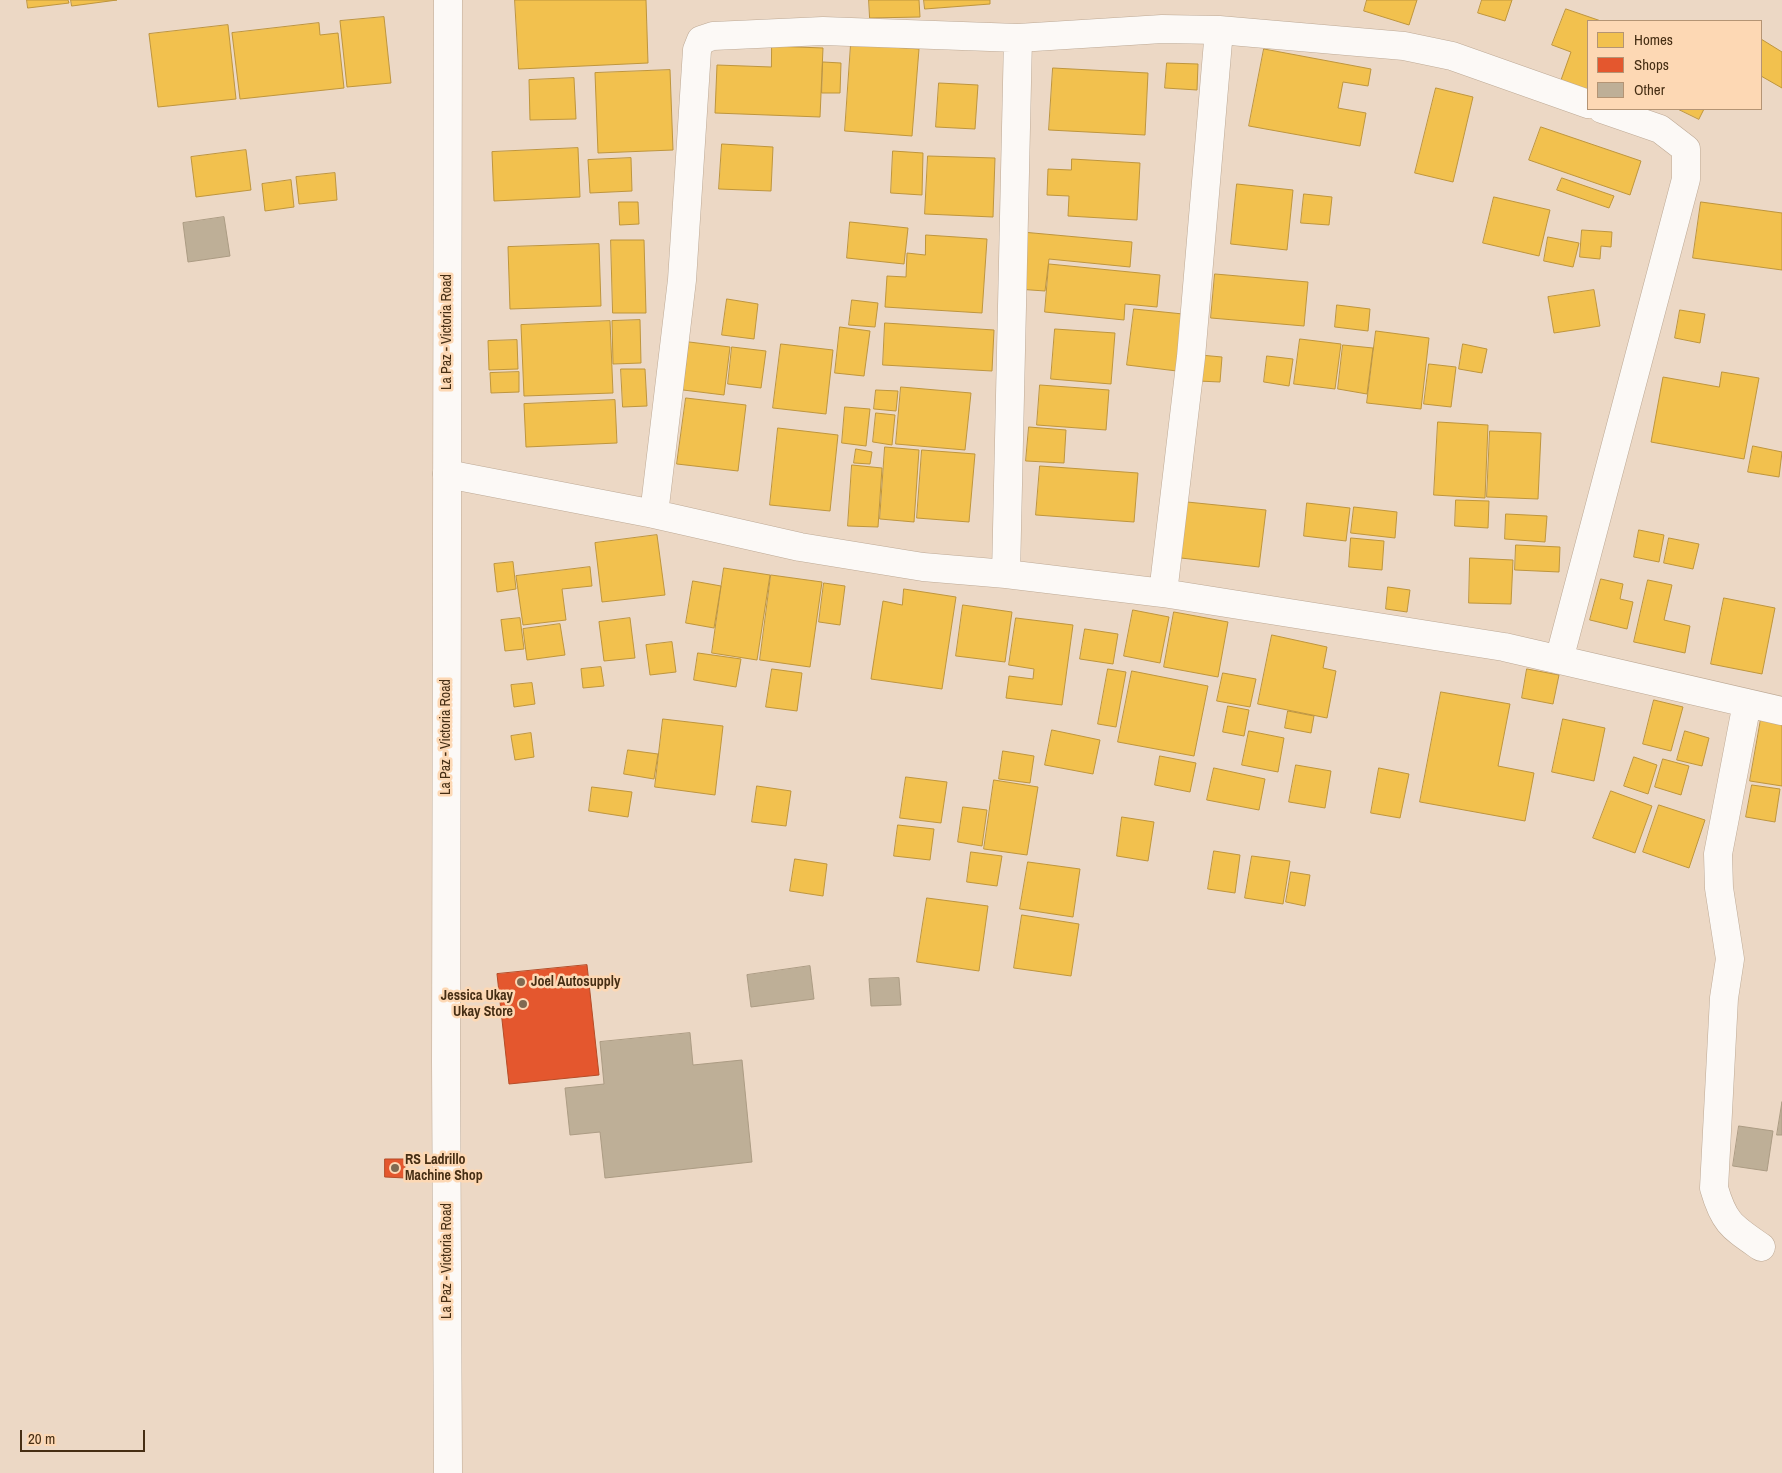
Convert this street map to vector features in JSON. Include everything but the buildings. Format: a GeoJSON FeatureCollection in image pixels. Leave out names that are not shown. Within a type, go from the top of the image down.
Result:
{"type":"FeatureCollection","features":[{"type":"Feature","properties":{"kind":"street","name":"La Paz - Victoria Road"},"geometry":{"type":"LineString","coordinates":[[448,0],[448,1473]]}},
{"type":"Feature","properties":{"kind":"street"},"geometry":{"type":"LineString","coordinates":[[654,514],[682,280],[697,50],[701,40],[712,36],[823,31],[1018,38],[1162,29],[1218,30],[1404,46],[1452,56],[1587,104]]}},
{"type":"Feature","properties":{"kind":"street"},"geometry":{"type":"LineString","coordinates":[[1163,594],[1191,357],[1218,30]]}},
{"type":"Feature","properties":{"kind":"street"},"geometry":{"type":"LineString","coordinates":[[1006,574],[1018,38]]}},
{"type":"Feature","properties":{"kind":"street"},"geometry":{"type":"LineString","coordinates":[[1559,660],[1686,179],[1686,150],[1660,129],[1605,110]]}},
{"type":"Feature","properties":{"kind":"street"},"geometry":{"type":"LineString","coordinates":[[447,474],[654,514],[800,548],[923,567],[1006,574],[1163,594],[1504,647],[1782,711]]}},
{"type":"Feature","properties":{"kind":"street"},"geometry":{"type":"LineString","coordinates":[[1747,703],[1718,854],[1719,888],[1730,959],[1724,998],[1714,1188],[1721,1213],[1734,1228],[1761,1247]]}},
{"type":"Feature","properties":{"kind":"place","name":"Joel Autosupply"},"geometry":{"type":"Point","coordinates":[521,982]}},
{"type":"Feature","properties":{"kind":"place","name":"Jessica Ukay Ukay Store"},"geometry":{"type":"Point","coordinates":[523,1004]}},
{"type":"Feature","properties":{"kind":"place","name":"RS Ladrillo Machine Shop"},"geometry":{"type":"Point","coordinates":[395,1168]}}]}
